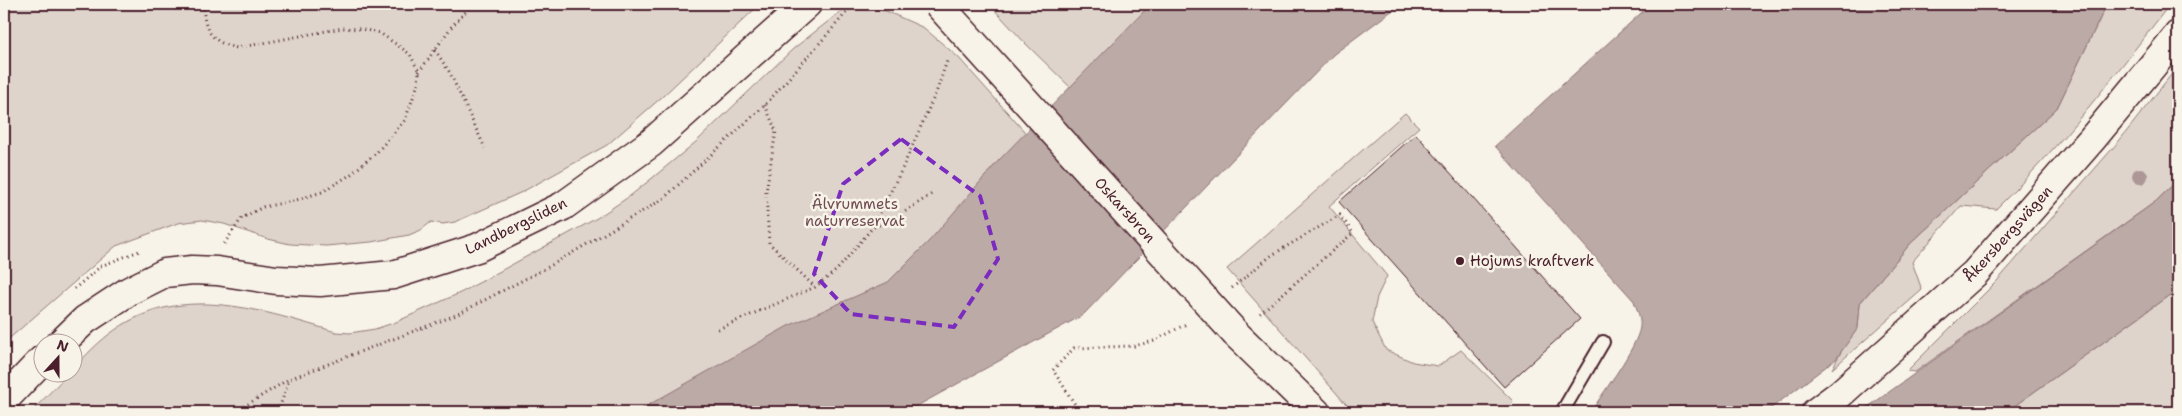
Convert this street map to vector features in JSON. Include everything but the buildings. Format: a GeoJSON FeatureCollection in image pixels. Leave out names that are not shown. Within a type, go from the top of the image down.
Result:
{"type":"FeatureCollection","features":[{"type":"Feature","properties":{"kind":"street","name":"Landbergsliden"},"geometry":{"type":"LineString","coordinates":[[70,334],[85,320],[129,291],[165,273],[192,270],[217,271],[276,280],[320,282],[393,275],[476,248],[563,206],[650,143],[807,4]]}},
{"type":"Feature","properties":{"kind":"street","name":"Oskarsbron"},"geometry":{"type":"LineString","coordinates":[[938,4],[1236,334],[1316,412]]}},
{"type":"Feature","properties":{"kind":"street","name":"Åkersbergsvägen"},"geometry":{"type":"LineString","coordinates":[[1816,412],[1840,394],[1975,273],[2092,139],[2178,35]]}},
{"type":"Feature","properties":{"kind":"street"},"geometry":{"type":"LineString","coordinates":[[4,400],[32,371]]}},
{"type":"Feature","properties":{"kind":"lane"},"geometry":{"type":"LineString","coordinates":[[1562,412],[1603,342]]}},
{"type":"Feature","properties":{"kind":"path"},"geometry":{"type":"LineString","coordinates":[[204,4],[203,12],[207,27],[214,40],[224,45],[237,48],[342,28],[361,28],[380,33],[392,40],[410,54],[419,72]]}},
{"type":"Feature","properties":{"kind":"path"},"geometry":{"type":"LineString","coordinates":[[230,248],[222,247],[242,218],[263,207],[294,201],[322,192],[350,175],[378,152],[405,120],[418,84],[419,72],[452,26],[473,4]]}},
{"type":"Feature","properties":{"kind":"path"},"geometry":{"type":"LineString","coordinates":[[235,412],[289,379],[456,315],[550,266],[663,199],[765,104],[854,4]]}},
{"type":"Feature","properties":{"kind":"path"},"geometry":{"type":"LineString","coordinates":[[435,50],[450,74],[485,148]]}},
{"type":"Feature","properties":{"kind":"path"},"geometry":{"type":"LineString","coordinates":[[718,329],[815,287],[837,270],[873,227],[937,90],[950,51]]}},
{"type":"Feature","properties":{"kind":"path"},"geometry":{"type":"LineString","coordinates":[[765,104],[776,131],[766,192],[769,243],[815,287]]}},
{"type":"Feature","properties":{"kind":"path"},"geometry":{"type":"LineString","coordinates":[[873,227],[894,219],[932,194]]}},
{"type":"Feature","properties":{"kind":"path"},"geometry":{"type":"LineString","coordinates":[[1236,334],[1353,233],[1340,215],[1272,255]]}},
{"type":"Feature","properties":{"kind":"path"},"geometry":{"type":"LineString","coordinates":[[69,296],[80,283],[101,266],[121,256],[145,249]]}},
{"type":"Feature","properties":{"kind":"path"},"geometry":{"type":"LineString","coordinates":[[1080,412],[1053,370],[1074,348],[1134,346],[1154,341],[1194,319]]}},
{"type":"Feature","properties":{"kind":"path"},"geometry":{"type":"LineString","coordinates":[[278,412],[289,379]]}},
{"type":"Feature","properties":{"kind":"highlighted area"},"geometry":{"type":"Polygon","coordinates":[[[901,139],[980,196],[998,259],[954,327],[851,314],[814,274],[843,184],[901,139]]]}},
{"type":"Feature","properties":{"kind":"green space"},"geometry":{"type":"Polygon","coordinates":[[[4,4],[760,4],[662,97],[607,145],[522,192],[455,222],[443,224],[431,222],[421,230],[409,235],[371,242],[326,246],[290,244],[268,239],[224,224],[202,220],[178,223],[116,246],[4,343],[4,4]]]}},
{"type":"Feature","properties":{"kind":"green space"},"geometry":{"type":"Polygon","coordinates":[[[989,4],[1227,4],[1133,165],[1070,87],[989,4]]]}},
{"type":"Feature","properties":{"kind":"green space"},"geometry":{"type":"Polygon","coordinates":[[[2107,4],[2170,4],[2065,135],[1996,209],[1961,206],[1912,262],[1922,290],[1832,369],[1843,348],[1858,328],[1860,303],[1911,243],[2057,108],[2107,4]]]}},
{"type":"Feature","properties":{"kind":"green space","name":"Älvrummets naturreservat"},"geometry":{"type":"Polygon","coordinates":[[[870,8],[886,11],[924,28],[958,57],[1081,195],[755,412],[31,412],[58,384],[82,384],[82,360],[109,334],[141,315],[168,307],[196,304],[252,309],[336,332],[350,333],[375,329],[396,322],[462,292],[597,218],[630,196],[697,141],[793,49],[844,9],[870,8]]]}},
{"type":"Feature","properties":{"kind":"green space"},"geometry":{"type":"Polygon","coordinates":[[[2178,66],[2178,180],[2155,202],[1915,372],[1907,371],[1997,281],[2119,141],[2178,66]]]}},
{"type":"Feature","properties":{"kind":"green space"},"geometry":{"type":"Polygon","coordinates":[[[1405,113],[1419,127],[1329,206],[1387,276],[1377,297],[1372,322],[1386,350],[1413,362],[1438,366],[1461,350],[1513,401],[1506,412],[1353,412],[1227,269],[1405,113]]]}},
{"type":"Feature","properties":{"kind":"green space"},"geometry":{"type":"Polygon","coordinates":[[[2178,289],[2178,412],[2006,412],[2178,289]]]}},
{"type":"Feature","properties":{"kind":"shaded area"},"geometry":{"type":"Polygon","coordinates":[[[1151,4],[1401,4],[1334,54],[1083,315],[906,412],[636,412],[788,326],[888,282],[931,239],[999,160],[1151,4]]]}},
{"type":"Feature","properties":{"kind":"shaded area"},"geometry":{"type":"Polygon","coordinates":[[[1651,4],[2107,4],[2057,108],[1911,243],[1860,303],[1858,328],[1836,359],[1766,412],[1591,412],[1619,370],[1638,336],[1640,320],[1634,301],[1495,146],[1651,4]]]}},
{"type":"Feature","properties":{"kind":"shaded area"},"geometry":{"type":"Polygon","coordinates":[[[2178,180],[2178,289],[2006,412],[1861,412],[2155,202],[2178,180]]]}},
{"type":"Feature","properties":{"kind":"place","name":"Hojums kraftverk"},"geometry":{"type":"Point","coordinates":[1460,261]}}]}
